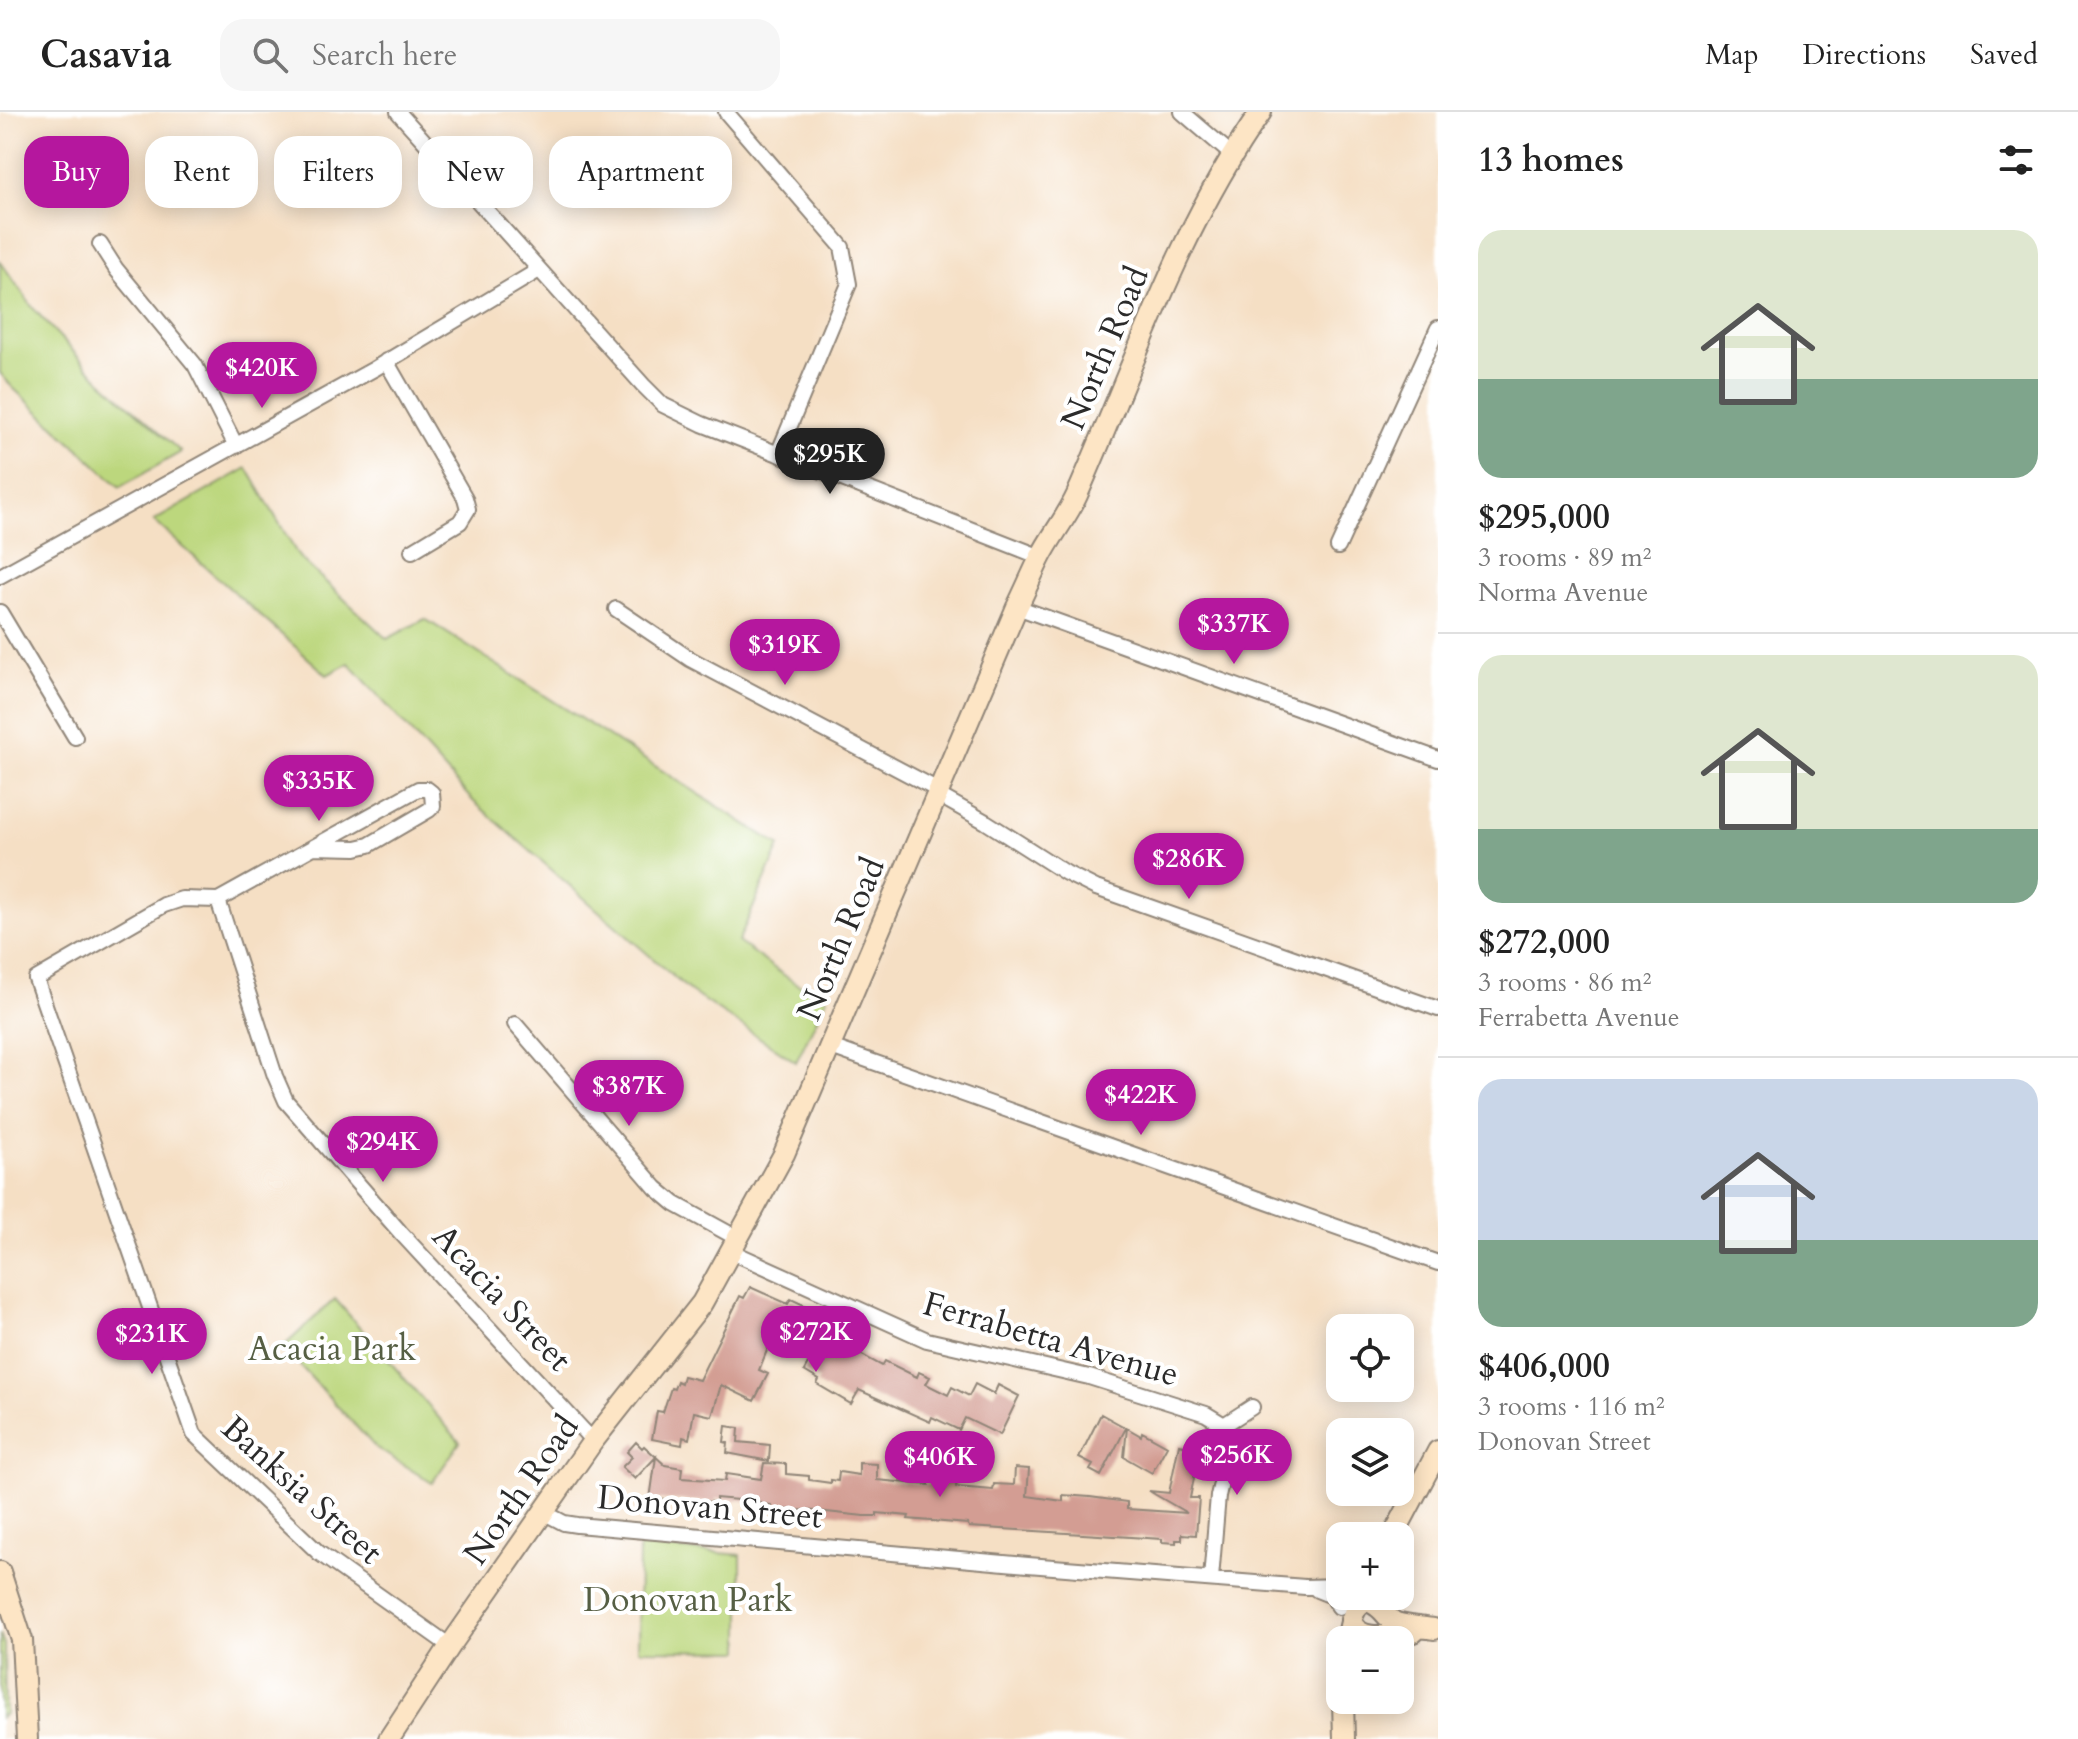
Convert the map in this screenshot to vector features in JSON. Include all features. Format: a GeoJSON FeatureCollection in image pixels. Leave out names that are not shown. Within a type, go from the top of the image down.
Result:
{"type":"FeatureCollection","features":[{"type":"Feature","properties":{"kind":"street"},"geometry":{"type":"LineString","coordinates":[[398,112],[663,405],[702,424],[1041,557]]}},
{"type":"Feature","properties":{"kind":"street"},"geometry":{"type":"LineString","coordinates":[[726,112],[842,247],[849,284],[778,454]]}},
{"type":"Feature","properties":{"kind":"street"},"geometry":{"type":"LineString","coordinates":[[1182,112],[1231,154]]}},
{"type":"Feature","properties":{"kind":"street","name":"North Road"},"geometry":{"type":"LineString","coordinates":[[389,1739],[593,1441],[696,1312],[784,1154],[1017,607],[1075,498],[1159,300],[1231,154],[1261,112]]}},
{"type":"Feature","properties":{"kind":"street"},"geometry":{"type":"LineString","coordinates":[[100,244],[116,269],[195,365],[236,446]]}},
{"type":"Feature","properties":{"kind":"street"},"geometry":{"type":"LineString","coordinates":[[0,576],[386,361],[539,270]]}},
{"type":"Feature","properties":{"kind":"street"},"geometry":{"type":"LineString","coordinates":[[1338,547],[1438,328]]}},
{"type":"Feature","properties":{"kind":"street"},"geometry":{"type":"LineString","coordinates":[[386,361],[465,498],[468,509],[460,522],[412,551]]}},
{"type":"Feature","properties":{"kind":"street"},"geometry":{"type":"LineString","coordinates":[[1017,607],[1438,759]]}},
{"type":"Feature","properties":{"kind":"street"},"geometry":{"type":"LineString","coordinates":[[616,609],[690,659],[939,793],[1066,873],[1096,888],[1438,1009]]}},
{"type":"Feature","properties":{"kind":"street"},"geometry":{"type":"LineString","coordinates":[[0,612],[75,737]]}},
{"type":"Feature","properties":{"kind":"street"},"geometry":{"type":"LineString","coordinates":[[218,900],[418,789],[427,789],[435,800],[429,810],[369,845],[356,848],[314,847]]}},
{"type":"Feature","properties":{"kind":"street","name":"Banksia Street"},"geometry":{"type":"LineString","coordinates":[[218,900],[182,899],[164,905],[36,979],[194,1434],[319,1553],[450,1646]]}},
{"type":"Feature","properties":{"kind":"street","name":"Acacia Street"},"geometry":{"type":"LineString","coordinates":[[218,900],[275,1076],[286,1101],[400,1232],[593,1441]]}},
{"type":"Feature","properties":{"kind":"street","name":"Ferrabetta Avenue"},"geometry":{"type":"LineString","coordinates":[[515,1024],[656,1188],[734,1245],[927,1340],[1089,1377],[1213,1416],[1224,1425]]}},
{"type":"Feature","properties":{"kind":"street"},"geometry":{"type":"LineString","coordinates":[[831,1047],[1438,1263]]}},
{"type":"Feature","properties":{"kind":"street"},"geometry":{"type":"LineString","coordinates":[[1211,1579],[1218,1496],[1230,1445],[1224,1425],[1252,1407]]}},
{"type":"Feature","properties":{"kind":"street"},"geometry":{"type":"LineString","coordinates":[[1400,1522],[1438,1451]]}},
{"type":"Feature","properties":{"kind":"street","name":"Donovan Street"},"geometry":{"type":"LineString","coordinates":[[543,1512],[564,1523],[577,1525],[1326,1589]]}},
{"type":"Feature","properties":{"kind":"street"},"geometry":{"type":"LineString","coordinates":[[0,1572],[22,1640],[27,1739]]}},
{"type":"Feature","properties":{"kind":"street","name":"Donovan Street"},"geometry":{"type":"LineString","coordinates":[[1305,1587],[1326,1593]]}},
{"type":"Feature","properties":{"kind":"street"},"geometry":{"type":"LineString","coordinates":[[1362,1610],[1395,1622],[1436,1629]]}},
{"type":"Feature","properties":{"kind":"street"},"geometry":{"type":"LineString","coordinates":[[1414,1632],[1436,1629]]}},
{"type":"Feature","properties":{"kind":"street"},"geometry":{"type":"LineString","coordinates":[[1343,1714],[1344,1739]]}},
{"type":"Feature","properties":{"kind":"green space"},"geometry":{"type":"Polygon","coordinates":[[[0,261],[33,308],[95,375],[181,452],[120,487],[12,387],[0,373],[0,261]]]}},
{"type":"Feature","properties":{"kind":"green space"},"geometry":{"type":"Polygon","coordinates":[[[247,468],[299,557],[387,639],[425,619],[780,846],[738,942],[795,983],[827,998],[796,1062],[691,992],[472,800],[349,663],[327,675],[154,521],[247,468]]]}},
{"type":"Feature","properties":{"kind":"green space","name":"Acacia Park"},"geometry":{"type":"Polygon","coordinates":[[[335,1299],[460,1442],[432,1483],[375,1447],[283,1347],[335,1299]]]}},
{"type":"Feature","properties":{"kind":"green space","name":"Donovan Park"},"geometry":{"type":"Polygon","coordinates":[[[639,1546],[741,1555],[741,1651],[638,1650],[639,1546]]]}},
{"type":"Feature","properties":{"kind":"green space"},"geometry":{"type":"Polygon","coordinates":[[[0,1634],[4,1644],[5,1714],[0,1718],[0,1634]]]}},
{"type":"Feature","properties":{"kind":"building"},"geometry":{"type":"Polygon","coordinates":[[[750,1287],[788,1304],[791,1299],[804,1305],[801,1311],[820,1320],[817,1326],[852,1346],[851,1349],[882,1366],[885,1361],[917,1377],[919,1372],[930,1377],[926,1384],[948,1395],[952,1387],[969,1396],[975,1384],[994,1394],[998,1385],[1019,1396],[1000,1435],[965,1418],[959,1430],[932,1417],[930,1422],[859,1390],[851,1404],[817,1384],[819,1380],[804,1371],[818,1346],[776,1328],[759,1370],[768,1374],[754,1401],[721,1385],[712,1416],[694,1412],[689,1439],[683,1437],[682,1445],[652,1439],[657,1411],[663,1412],[671,1388],[674,1389],[677,1381],[681,1383],[683,1376],[699,1380],[740,1296],[744,1298],[750,1287]]]}},
{"type":"Feature","properties":{"kind":"building"},"geometry":{"type":"Polygon","coordinates":[[[1101,1414],[1126,1428],[1101,1476],[1090,1470],[1093,1465],[1079,1458],[1101,1414]]]}},
{"type":"Feature","properties":{"kind":"building"},"geometry":{"type":"Polygon","coordinates":[[[726,1426],[739,1428],[738,1442],[770,1445],[769,1461],[727,1453],[728,1443],[724,1442],[726,1426]]]}},
{"type":"Feature","properties":{"kind":"building"},"geometry":{"type":"Polygon","coordinates":[[[1127,1428],[1141,1436],[1142,1432],[1167,1446],[1152,1473],[1124,1457],[1127,1428]]]}},
{"type":"Feature","properties":{"kind":"building"},"geometry":{"type":"Polygon","coordinates":[[[636,1442],[642,1448],[644,1446],[665,1465],[682,1468],[681,1478],[725,1481],[726,1474],[761,1479],[764,1463],[786,1464],[786,1474],[809,1476],[809,1480],[831,1483],[831,1480],[838,1481],[839,1472],[859,1475],[859,1463],[877,1464],[877,1480],[929,1485],[930,1471],[957,1478],[956,1487],[993,1490],[994,1484],[1014,1485],[1015,1468],[1029,1469],[1027,1496],[1063,1501],[1063,1495],[1090,1497],[1127,1502],[1127,1509],[1187,1513],[1149,1491],[1169,1493],[1179,1444],[1199,1452],[1190,1498],[1199,1498],[1196,1535],[1182,1534],[1182,1540],[1176,1540],[1176,1543],[1162,1542],[1162,1539],[969,1527],[968,1524],[877,1513],[877,1516],[864,1516],[771,1509],[771,1505],[761,1502],[716,1498],[716,1502],[650,1499],[656,1457],[635,1479],[622,1467],[632,1457],[627,1452],[636,1442]]]}}]}
